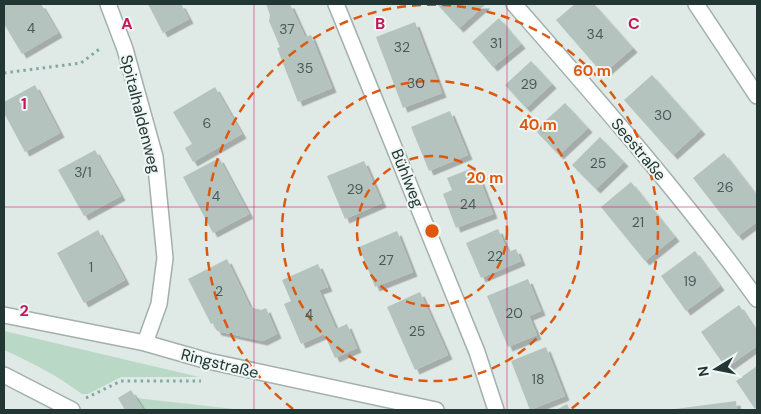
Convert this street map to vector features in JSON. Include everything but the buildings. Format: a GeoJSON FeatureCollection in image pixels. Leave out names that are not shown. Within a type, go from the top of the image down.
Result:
{"type":"FeatureCollection","features":[{"type":"Feature","properties":{"kind":"street","name":"Spitalhaldenweg"},"geometry":{"type":"LineString","coordinates":[[108,4],[125,49],[155,157],[165,258],[159,304],[146,343]]}},
{"type":"Feature","properties":{"kind":"street","name":"Bühlweg"},"geometry":{"type":"LineString","coordinates":[[336,4],[477,352],[496,410]]}},
{"type":"Feature","properties":{"kind":"street","name":"Seestraße"},"geometry":{"type":"LineString","coordinates":[[514,4],[628,134],[715,241],[757,299]]}},
{"type":"Feature","properties":{"kind":"street"},"geometry":{"type":"LineString","coordinates":[[696,4],[757,96]]}},
{"type":"Feature","properties":{"kind":"street","name":"Ringstraße"},"geometry":{"type":"LineString","coordinates":[[4,315],[146,343],[208,362],[436,410]]}},
{"type":"Feature","properties":{"kind":"street"},"geometry":{"type":"LineString","coordinates":[[4,375],[77,405]]}},
{"type":"Feature","properties":{"kind":"path"},"geometry":{"type":"LineString","coordinates":[[4,73],[81,63],[107,44]]}},
{"type":"Feature","properties":{"kind":"path"},"geometry":{"type":"LineString","coordinates":[[77,405],[121,381],[204,380]]}},
{"type":"Feature","properties":{"kind":"green space"},"geometry":{"type":"Polygon","coordinates":[[[4,331],[199,377],[121,377],[88,394],[82,394],[44,370],[4,350],[4,331]]]}},
{"type":"Feature","properties":{"kind":"green space"},"geometry":{"type":"Polygon","coordinates":[[[136,398],[243,410],[144,410],[136,398]]]}}]}
